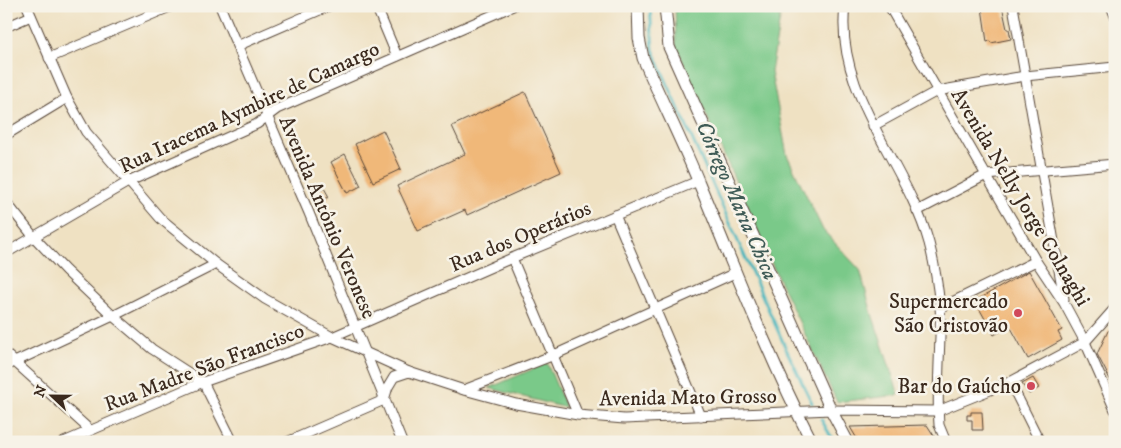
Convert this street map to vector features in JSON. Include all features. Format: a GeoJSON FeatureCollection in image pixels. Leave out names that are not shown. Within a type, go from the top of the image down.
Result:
{"type":"FeatureCollection","features":[{"type":"Feature","properties":{"kind":"main road"},"geometry":{"type":"LineString","coordinates":[[638,6],[639,38],[643,58],[698,181],[735,274],[812,442]]}},
{"type":"Feature","properties":{"kind":"main road"},"geometry":{"type":"LineString","coordinates":[[665,6],[668,47],[831,410],[848,442]]}},
{"type":"Feature","properties":{"kind":"street","name":"Avenida Mato Grosso"},"geometry":{"type":"LineString","coordinates":[[27,6],[67,98],[86,132],[160,218],[216,264],[265,299],[332,337],[409,372],[516,404],[578,415],[624,419],[831,410],[938,411]]}},
{"type":"Feature","properties":{"kind":"street"},"geometry":{"type":"LineString","coordinates":[[49,58],[172,6]]}},
{"type":"Feature","properties":{"kind":"street","name":"Avenida Antônio Veronese"},"geometry":{"type":"LineString","coordinates":[[220,6],[356,327],[402,442]]}},
{"type":"Feature","properties":{"kind":"street"},"geometry":{"type":"LineString","coordinates":[[237,46],[329,6]]}},
{"type":"Feature","properties":{"kind":"street"},"geometry":{"type":"LineString","coordinates":[[376,6],[397,56]]}},
{"type":"Feature","properties":{"kind":"street","name":"Rua Iracema Aymbire de Camargo"},"geometry":{"type":"LineString","coordinates":[[6,253],[128,182],[257,124],[277,109],[512,6]]}},
{"type":"Feature","properties":{"kind":"street"},"geometry":{"type":"LineString","coordinates":[[845,6],[846,50],[856,87],[873,126],[917,211],[929,244],[940,308],[939,425],[946,442]]}},
{"type":"Feature","properties":{"kind":"street","name":"Avenida Nelly Jorge Colnaghi"},"geometry":{"type":"LineString","coordinates":[[889,6],[937,92],[1086,342],[1115,410]]}},
{"type":"Feature","properties":{"kind":"street"},"geometry":{"type":"LineString","coordinates":[[1013,6],[1064,303]]}},
{"type":"Feature","properties":{"kind":"street"},"geometry":{"type":"LineString","coordinates":[[1110,6],[1115,16]]}},
{"type":"Feature","properties":{"kind":"street"},"geometry":{"type":"LineString","coordinates":[[6,27],[31,16]]}},
{"type":"Feature","properties":{"kind":"street"},"geometry":{"type":"LineString","coordinates":[[873,126],[937,92],[1025,76],[1115,67]]}},
{"type":"Feature","properties":{"kind":"street"},"geometry":{"type":"LineString","coordinates":[[6,135],[67,98]]}},
{"type":"Feature","properties":{"kind":"street"},"geometry":{"type":"LineString","coordinates":[[917,211],[986,175],[1115,164]]}},
{"type":"Feature","properties":{"kind":"street","name":"Rua dos Operários"},"geometry":{"type":"LineString","coordinates":[[356,327],[512,258],[698,181]]}},
{"type":"Feature","properties":{"kind":"street"},"geometry":{"type":"LineString","coordinates":[[6,202],[33,236],[112,316],[152,349],[203,382],[233,442]]}},
{"type":"Feature","properties":{"kind":"street"},"geometry":{"type":"LineString","coordinates":[[616,214],[701,416]]}},
{"type":"Feature","properties":{"kind":"street"},"geometry":{"type":"LineString","coordinates":[[512,258],[578,415]]}},
{"type":"Feature","properties":{"kind":"street"},"geometry":{"type":"LineString","coordinates":[[940,308],[1036,260]]}},
{"type":"Feature","properties":{"kind":"street"},"geometry":{"type":"LineString","coordinates":[[10,364],[216,264]]}},
{"type":"Feature","properties":{"kind":"street"},"geometry":{"type":"LineString","coordinates":[[464,390],[554,355],[735,274]]}},
{"type":"Feature","properties":{"kind":"street"},"geometry":{"type":"LineString","coordinates":[[938,411],[1010,382],[1086,342],[1115,308]]}},
{"type":"Feature","properties":{"kind":"street","name":"Rua Madre São Francisco"},"geometry":{"type":"LineString","coordinates":[[64,442],[203,382],[356,327]]}},
{"type":"Feature","properties":{"kind":"street"},"geometry":{"type":"LineString","coordinates":[[6,354],[10,364],[90,430]]}},
{"type":"Feature","properties":{"kind":"street"},"geometry":{"type":"LineString","coordinates":[[287,442],[384,400],[388,387],[394,377],[409,372]]}},
{"type":"Feature","properties":{"kind":"street"},"geometry":{"type":"LineString","coordinates":[[1010,382],[1040,442]]}},
{"type":"Feature","properties":{"kind":"green space"},"geometry":{"type":"Polygon","coordinates":[[[675,6],[782,6],[771,72],[787,155],[823,230],[860,270],[872,314],[899,395],[837,402],[775,271],[676,46],[675,6]]]}},
{"type":"Feature","properties":{"kind":"green space"},"geometry":{"type":"Polygon","coordinates":[[[547,363],[566,408],[489,388],[547,363]]]}},
{"type":"Feature","properties":{"kind":"building"},"geometry":{"type":"Polygon","coordinates":[[[1002,6],[1011,39],[987,42],[982,8],[1002,6]]]}},
{"type":"Feature","properties":{"kind":"building"},"geometry":{"type":"Polygon","coordinates":[[[525,92],[561,172],[467,215],[465,210],[418,231],[397,186],[465,154],[452,126],[525,92]]]}},
{"type":"Feature","properties":{"kind":"building"},"geometry":{"type":"Polygon","coordinates":[[[383,130],[401,169],[373,182],[355,144],[383,130]]]}},
{"type":"Feature","properties":{"kind":"building"},"geometry":{"type":"Polygon","coordinates":[[[345,154],[361,186],[347,193],[331,162],[345,154]]]}},
{"type":"Feature","properties":{"kind":"building"},"geometry":{"type":"Polygon","coordinates":[[[324,188],[329,197],[319,202],[315,193],[324,188]]]}},
{"type":"Feature","properties":{"kind":"building","name":"Supermercado São Cristovão"},"geometry":{"type":"Polygon","coordinates":[[[1029,271],[1062,330],[1058,332],[1062,340],[1028,359],[1010,326],[994,335],[975,301],[1029,271]]]}},
{"type":"Feature","properties":{"kind":"building"},"geometry":{"type":"Polygon","coordinates":[[[1115,328],[1115,389],[1097,354],[1108,331],[1115,328]]]}},
{"type":"Feature","properties":{"kind":"building","name":"Bar do Gaúcho"},"geometry":{"type":"Polygon","coordinates":[[[1033,378],[1039,388],[1029,394],[1022,384],[1033,378]]]}},
{"type":"Feature","properties":{"kind":"building"},"geometry":{"type":"Polygon","coordinates":[[[971,412],[982,412],[983,430],[972,430],[972,420],[967,420],[967,415],[971,415],[971,412]]]}},
{"type":"Feature","properties":{"kind":"building"},"geometry":{"type":"Polygon","coordinates":[[[927,425],[938,442],[859,442],[850,427],[927,425]]]}},
{"type":"Feature","properties":{"kind":"waterway","name":"Córrego Maria Chica"},"geometry":{"type":"LineString","coordinates":[[650,6],[653,49],[661,69],[812,403]]}},
{"type":"Feature","properties":{"kind":"waterway","name":"Córrego Maria Chica"},"geometry":{"type":"LineString","coordinates":[[821,419],[834,442]]}},
{"type":"Feature","properties":{"kind":"place","name":"Supermercado São Cristovão"},"geometry":{"type":"Point","coordinates":[1018,313]}},
{"type":"Feature","properties":{"kind":"place","name":"Bar do Gaúcho"},"geometry":{"type":"Point","coordinates":[1031,386]}}]}
